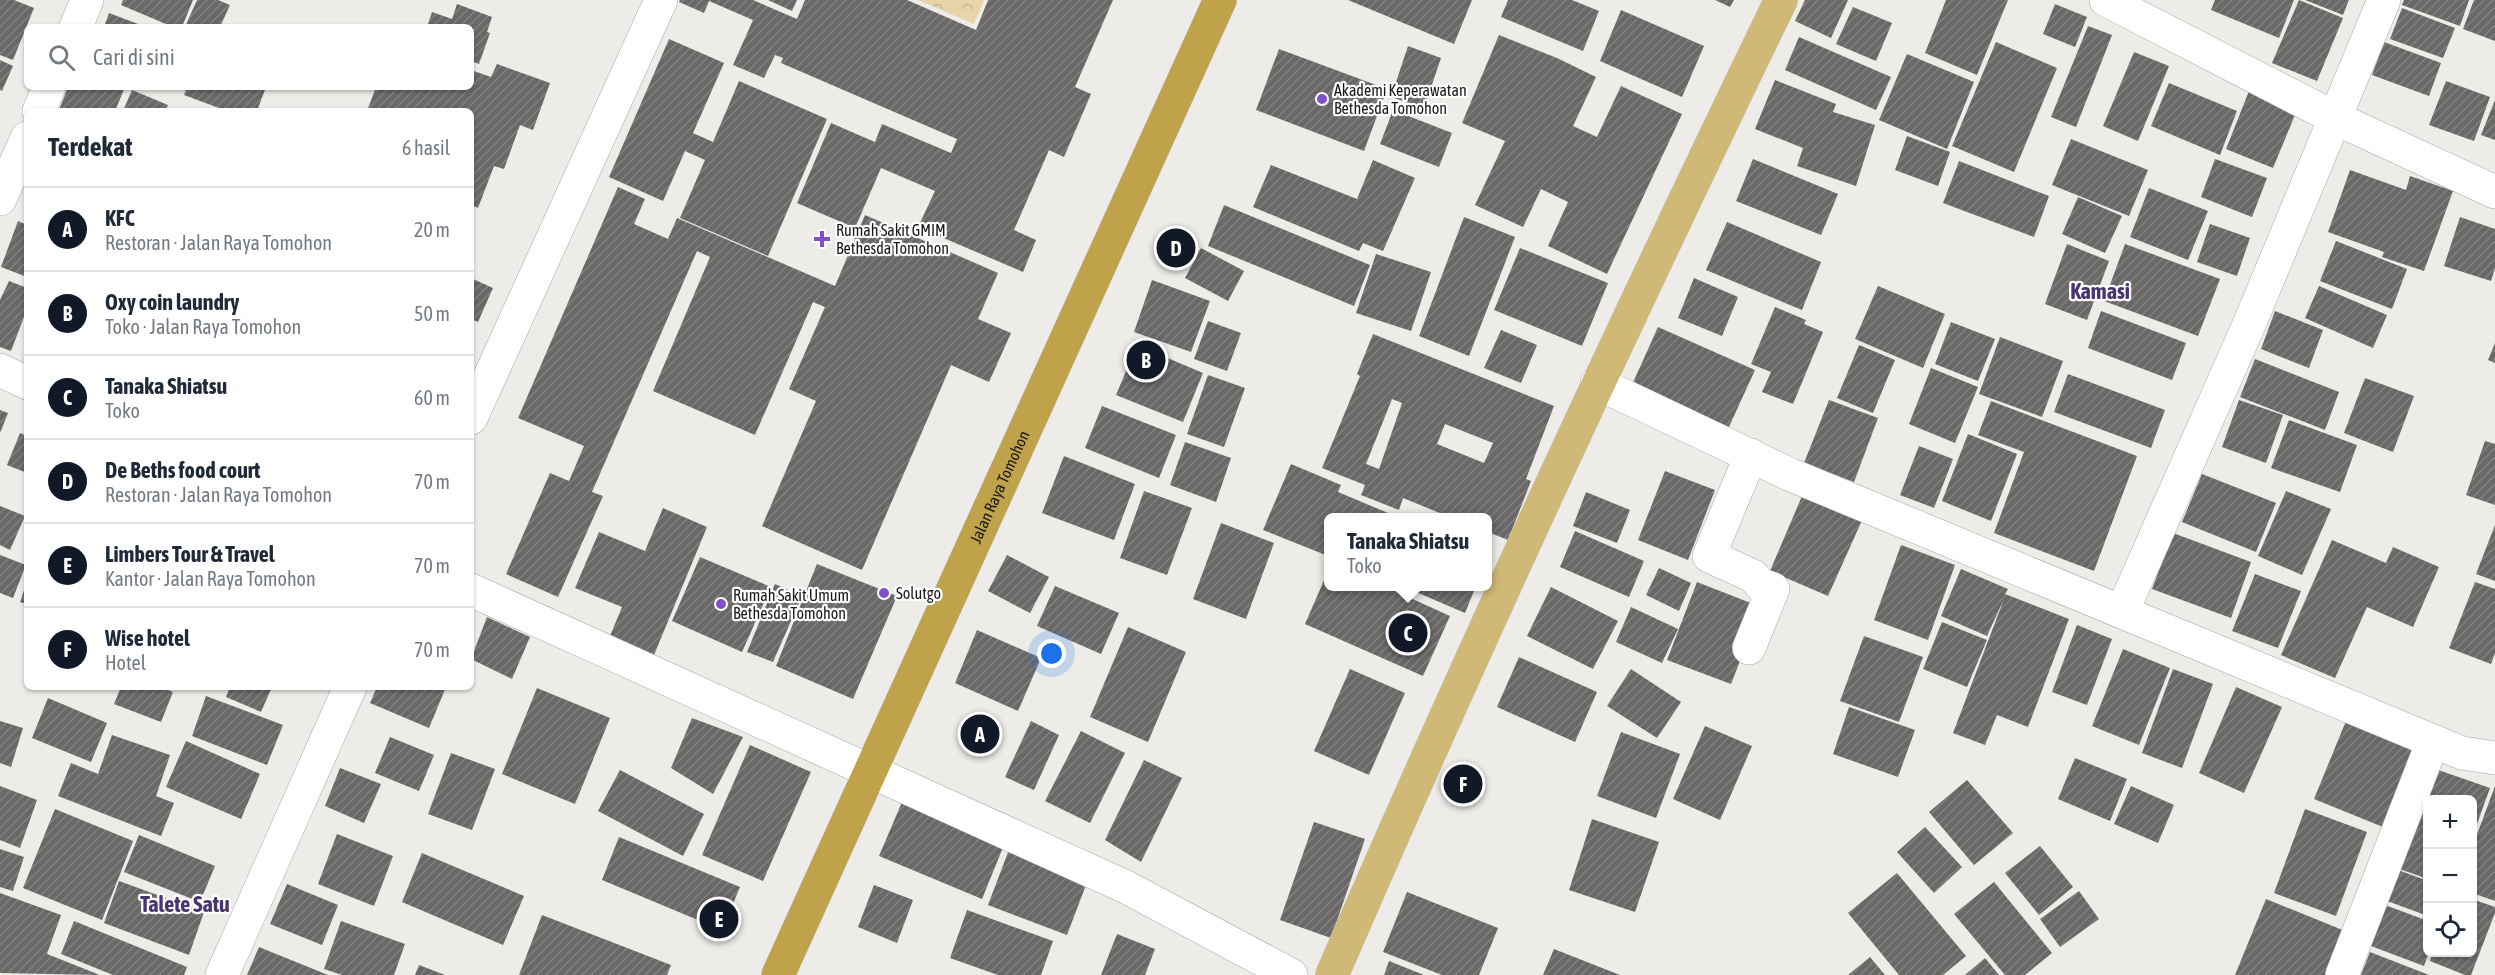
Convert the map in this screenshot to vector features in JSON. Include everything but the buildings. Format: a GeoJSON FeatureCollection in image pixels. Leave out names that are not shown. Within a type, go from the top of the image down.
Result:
{"type":"FeatureCollection","features":[{"type":"Feature","properties":{"kind":"highway","name":"Jalan Raya Tomohon"},"geometry":{"type":"LineString","coordinates":[[778,975],[1220,0]]}},
{"type":"Feature","properties":{"kind":"main road"},"geometry":{"type":"LineString","coordinates":[[1332,975],[1399,819],[1597,382],[1781,0]]}},
{"type":"Feature","properties":{"kind":"street"},"geometry":{"type":"LineString","coordinates":[[77,24],[87,0]]}},
{"type":"Feature","properties":{"kind":"street"},"geometry":{"type":"LineString","coordinates":[[474,411],[661,0]]}},
{"type":"Feature","properties":{"kind":"street"},"geometry":{"type":"LineString","coordinates":[[2106,0],[2335,118],[2495,192]]}},
{"type":"Feature","properties":{"kind":"street"},"geometry":{"type":"LineString","coordinates":[[2122,612],[2251,321],[2384,0]]}},
{"type":"Feature","properties":{"kind":"street"},"geometry":{"type":"LineString","coordinates":[[40,108],[48,90]]}},
{"type":"Feature","properties":{"kind":"street"},"geometry":{"type":"LineString","coordinates":[[0,199],[24,145]]}},
{"type":"Feature","properties":{"kind":"street"},"geometry":{"type":"LineString","coordinates":[[0,370],[24,382]]}},
{"type":"Feature","properties":{"kind":"street"},"geometry":{"type":"LineString","coordinates":[[1597,382],[1789,474],[2462,753],[2495,758]]}},
{"type":"Feature","properties":{"kind":"street"},"geometry":{"type":"LineString","coordinates":[[1749,648],[1773,589],[1761,585],[1753,576],[1709,556],[1751,456]]}},
{"type":"Feature","properties":{"kind":"street"},"geometry":{"type":"LineString","coordinates":[[474,591],[1126,886],[1291,975]]}},
{"type":"Feature","properties":{"kind":"street"},"geometry":{"type":"LineString","coordinates":[[222,975],[349,690]]}},
{"type":"Feature","properties":{"kind":"street"},"geometry":{"type":"LineString","coordinates":[[2342,975],[2433,741]]}},
{"type":"Feature","properties":{"kind":"green space"},"geometry":{"type":"Polygon","coordinates":[[[918,0],[984,0],[974,24],[918,0]]]}},
{"type":"Feature","properties":{"kind":"place","name":"Akademi Keperawatan Bethesda Tomohon"},"geometry":{"type":"Point","coordinates":[1322,99]}},
{"type":"Feature","properties":{"kind":"place","name":"Rumah Sakit GMIM Bethesda Tomohon"},"geometry":{"type":"Point","coordinates":[822,239]}},
{"type":"Feature","properties":{"kind":"place","name":"De Beths food court"},"geometry":{"type":"Point","coordinates":[1176,248]}},
{"type":"Feature","properties":{"kind":"place","name":"Oxy coin laundry"},"geometry":{"type":"Point","coordinates":[1146,360]}},
{"type":"Feature","properties":{"kind":"place","name":"Solutgo"},"geometry":{"type":"Point","coordinates":[884,593]}},
{"type":"Feature","properties":{"kind":"place","name":"Rumah Sakit Umum Bethesda Tomohon"},"geometry":{"type":"Point","coordinates":[721,604]}},
{"type":"Feature","properties":{"kind":"place","name":"Tanaka Shiatsu"},"geometry":{"type":"Point","coordinates":[1408,633]}},
{"type":"Feature","properties":{"kind":"place","name":"KFC"},"geometry":{"type":"Point","coordinates":[980,734]}},
{"type":"Feature","properties":{"kind":"place","name":"Wise hotel"},"geometry":{"type":"Point","coordinates":[1463,784]}},
{"type":"Feature","properties":{"kind":"place","name":"Limbers Tour & Travel"},"geometry":{"type":"Point","coordinates":[719,919]}},
{"type":"Feature","properties":{"kind":"district","name":"Kamasi"},"geometry":{"type":"Point","coordinates":[2100,291]}},
{"type":"Feature","properties":{"kind":"district","name":"Talete Satu"},"geometry":{"type":"Point","coordinates":[185,904]}}]}
